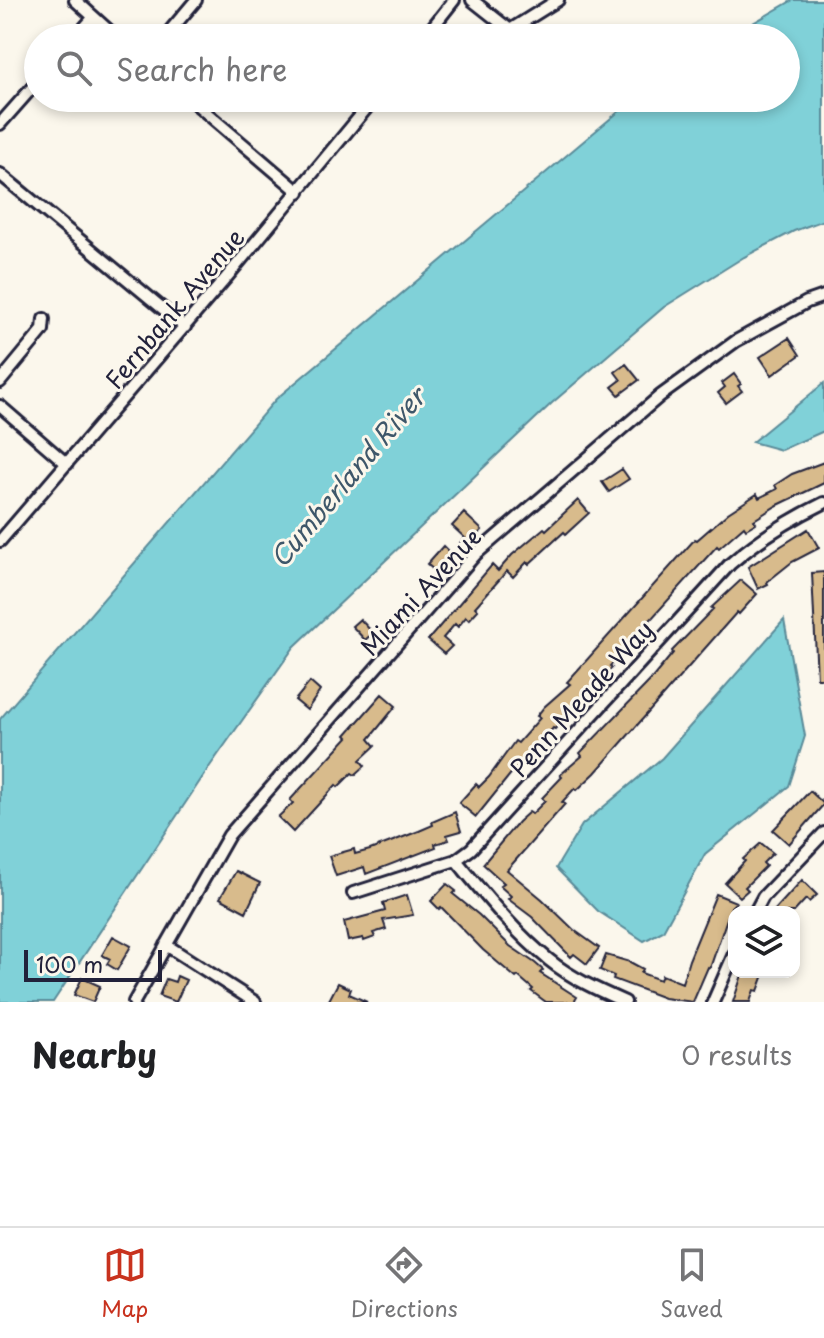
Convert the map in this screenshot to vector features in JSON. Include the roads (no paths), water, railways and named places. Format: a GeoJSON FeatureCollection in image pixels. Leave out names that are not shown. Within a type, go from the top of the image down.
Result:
{"type":"FeatureCollection","features":[{"type":"Feature","properties":{"kind":"street"},"geometry":{"type":"LineString","coordinates":[[75,0],[100,24]]}},
{"type":"Feature","properties":{"kind":"street"},"geometry":{"type":"LineString","coordinates":[[176,24],[196,0]]}},
{"type":"Feature","properties":{"kind":"street"},"geometry":{"type":"LineString","coordinates":[[435,24],[454,0]]}},
{"type":"Feature","properties":{"kind":"street"},"geometry":{"type":"LineString","coordinates":[[472,0],[503,24]]}},
{"type":"Feature","properties":{"kind":"street"},"geometry":{"type":"LineString","coordinates":[[517,24],[558,0]]}},
{"type":"Feature","properties":{"kind":"street"},"geometry":{"type":"LineString","coordinates":[[88,24],[93,18]]}},
{"type":"Feature","properties":{"kind":"street"},"geometry":{"type":"LineString","coordinates":[[0,124],[24,97]]}},
{"type":"Feature","properties":{"kind":"street"},"geometry":{"type":"LineString","coordinates":[[205,112],[299,192]]}},
{"type":"Feature","properties":{"kind":"street","name":"Fernbank Avenue"},"geometry":{"type":"LineString","coordinates":[[0,541],[185,327],[364,112]]}},
{"type":"Feature","properties":{"kind":"street"},"geometry":{"type":"LineString","coordinates":[[0,174],[185,327]]}},
{"type":"Feature","properties":{"kind":"street","name":"Miami Avenue"},"geometry":{"type":"LineString","coordinates":[[134,1002],[229,835],[476,554],[660,396],[736,341],[824,296]]}},
{"type":"Feature","properties":{"kind":"street"},"geometry":{"type":"LineString","coordinates":[[0,382],[43,330],[44,319]]}},
{"type":"Feature","properties":{"kind":"street"},"geometry":{"type":"LineString","coordinates":[[0,406],[67,464]]}},
{"type":"Feature","properties":{"kind":"street","name":"Penn Meade Way"},"geometry":{"type":"LineString","coordinates":[[353,893],[456,860],[471,849],[730,564],[772,531],[824,503]]}},
{"type":"Feature","properties":{"kind":"street"},"geometry":{"type":"LineString","coordinates":[[758,906],[763,897],[824,833]]}},
{"type":"Feature","properties":{"kind":"street"},"geometry":{"type":"LineString","coordinates":[[456,860],[492,904],[550,961],[598,990],[625,1002]]}},
{"type":"Feature","properties":{"kind":"street"},"geometry":{"type":"LineString","coordinates":[[166,945],[255,1002]]}},
{"type":"Feature","properties":{"kind":"street"},"geometry":{"type":"LineString","coordinates":[[713,1002],[728,968]]}},
{"type":"Feature","properties":{"kind":"water","name":"Cumberland River"},"geometry":{"type":"Polygon","coordinates":[[[793,0],[824,0],[824,220],[794,231],[744,257],[664,307],[552,403],[294,647],[210,766],[53,1002],[0,1002],[0,719],[276,399],[618,112],[800,112],[800,24],[751,24],[793,0]]]}},
{"type":"Feature","properties":{"kind":"water"},"geometry":{"type":"Polygon","coordinates":[[[824,383],[824,431],[781,450],[752,442],[824,383]]]}},
{"type":"Feature","properties":{"kind":"water"},"geometry":{"type":"Polygon","coordinates":[[[784,620],[805,736],[789,786],[705,854],[663,931],[644,941],[598,911],[556,868],[582,825],[662,758],[784,620]]]}}]}
